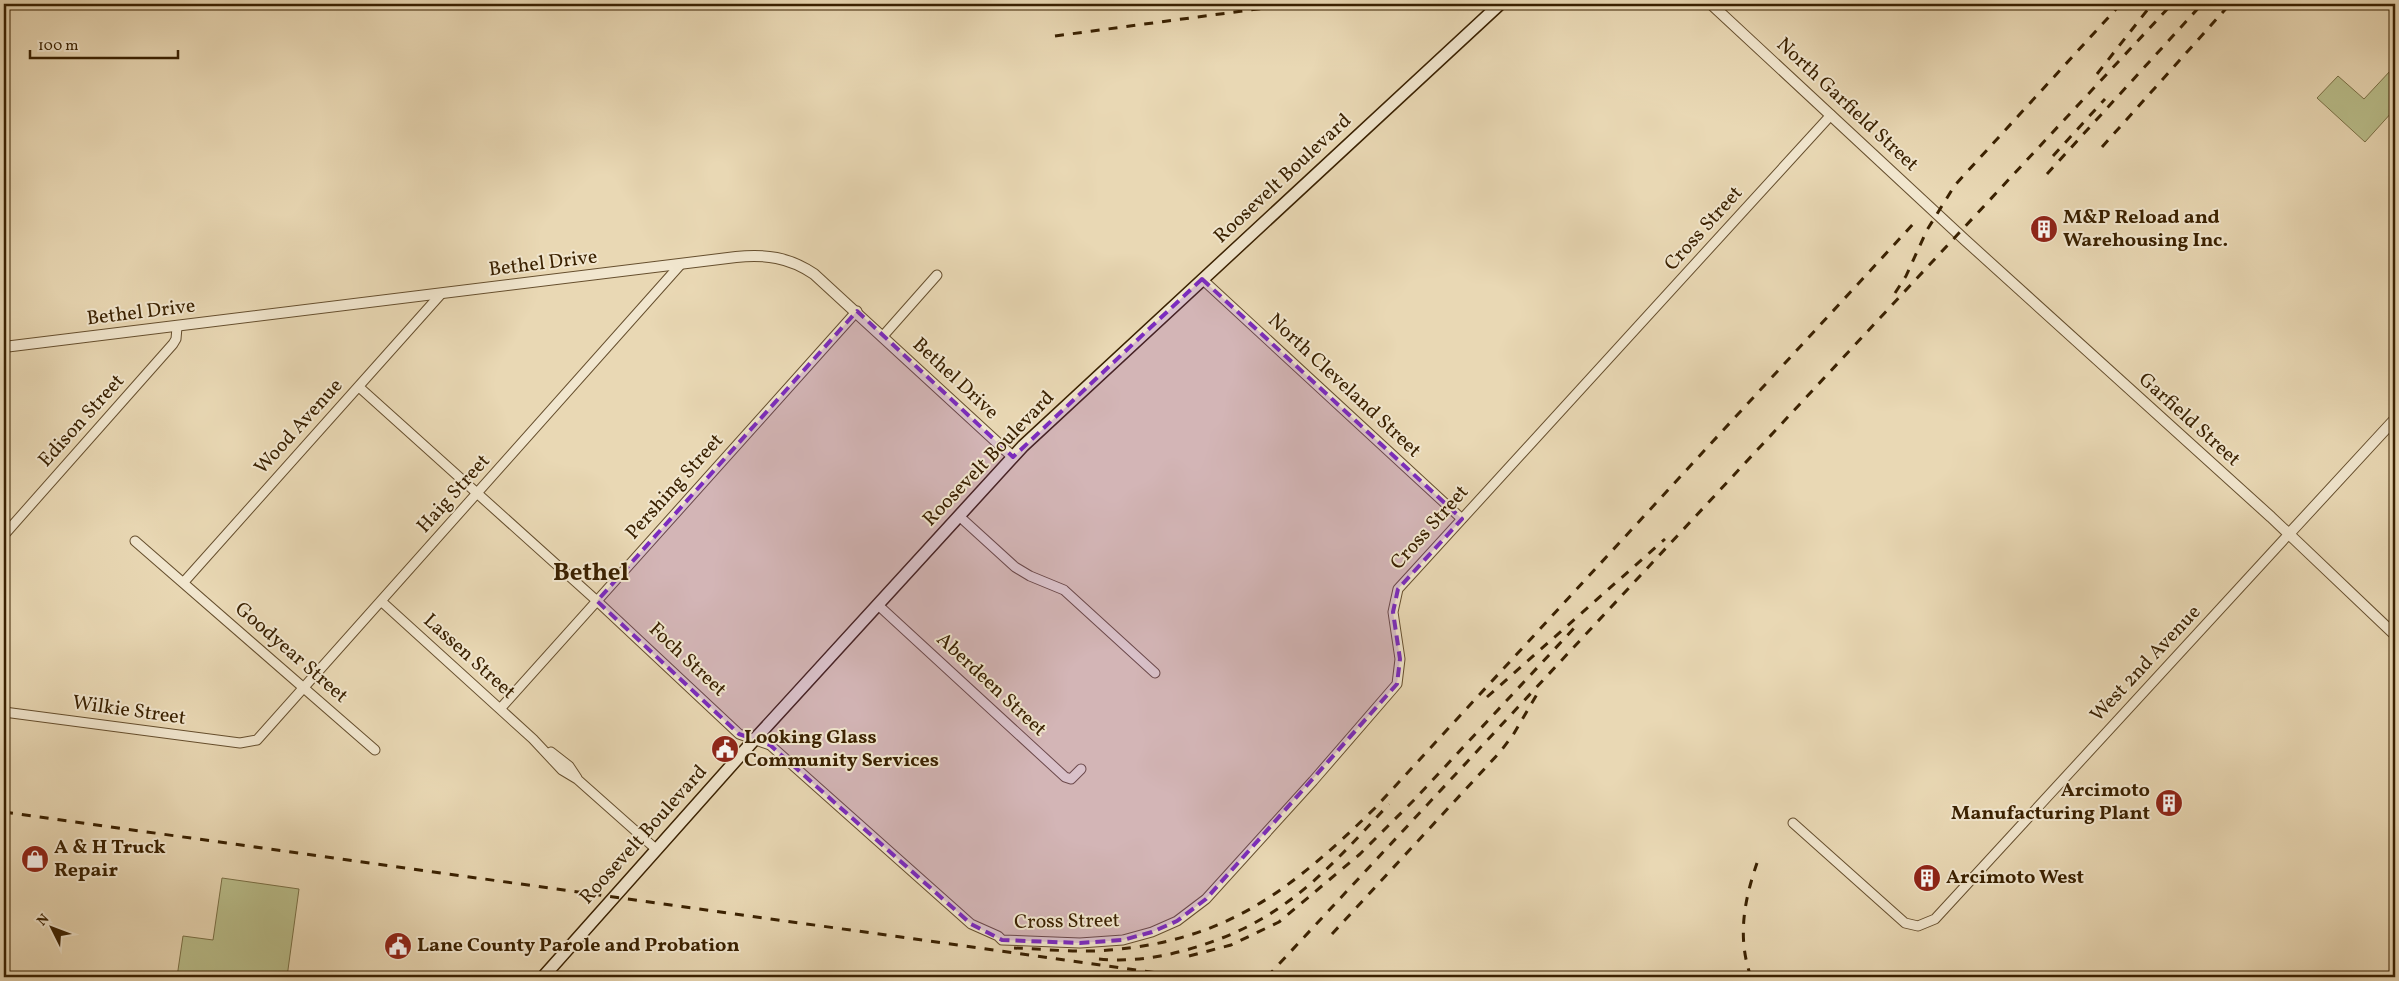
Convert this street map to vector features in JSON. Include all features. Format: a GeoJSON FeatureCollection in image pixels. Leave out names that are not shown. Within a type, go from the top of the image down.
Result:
{"type":"FeatureCollection","features":[{"type":"Feature","properties":{"kind":"main road","name":"Roosevelt Boulevard"},"geometry":{"type":"LineString","coordinates":[[543,977],[754,740],[1013,457],[1202,279],[1500,4]]}},
{"type":"Feature","properties":{"kind":"street","name":"North Garfield Street"},"geometry":{"type":"LineString","coordinates":[[1711,4],[1958,233]]}},
{"type":"Feature","properties":{"kind":"street","name":"Cross Street"},"geometry":{"type":"LineString","coordinates":[[1002,940],[1080,943],[1123,940],[1152,932],[1177,921],[1206,898],[1313,781],[1397,684],[1400,659],[1393,612],[1398,589],[1831,115]]}},
{"type":"Feature","properties":{"kind":"street","name":"Garfield Street"},"geometry":{"type":"LineString","coordinates":[[1958,233],[2395,635]]}},
{"type":"Feature","properties":{"kind":"street","name":"Bethel Drive"},"geometry":{"type":"LineString","coordinates":[[4,347],[754,255],[783,258],[814,274],[857,311],[1013,457]]}},
{"type":"Feature","properties":{"kind":"street","name":"Haig Street"},"geometry":{"type":"LineString","coordinates":[[250,743],[260,737],[681,264]]}},
{"type":"Feature","properties":{"kind":"street"},"geometry":{"type":"LineString","coordinates":[[883,336],[937,275]]}},
{"type":"Feature","properties":{"kind":"street","name":"North Cleveland Street"},"geometry":{"type":"LineString","coordinates":[[1202,279],[1462,519]]}},
{"type":"Feature","properties":{"kind":"street","name":"Wood Avenue"},"geometry":{"type":"LineString","coordinates":[[183,582],[441,294]]}},
{"type":"Feature","properties":{"kind":"street","name":"Pershing Street"},"geometry":{"type":"LineString","coordinates":[[500,709],[857,311]]}},
{"type":"Feature","properties":{"kind":"street","name":"Edison Street"},"geometry":{"type":"LineString","coordinates":[[4,535],[174,344],[177,326]]}},
{"type":"Feature","properties":{"kind":"street","name":"Foch Street"},"geometry":{"type":"LineString","coordinates":[[359,387],[597,601],[739,734],[770,745],[971,924],[998,936],[1002,940]]}},
{"type":"Feature","properties":{"kind":"street","name":"West 2nd Avenue"},"geometry":{"type":"LineString","coordinates":[[1793,823],[1910,926],[1918,926],[1935,919],[2395,418]]}},
{"type":"Feature","properties":{"kind":"street"},"geometry":{"type":"LineString","coordinates":[[959,516],[1021,571],[1064,590],[1155,673]]}},
{"type":"Feature","properties":{"kind":"street","name":"Goodyear Street"},"geometry":{"type":"LineString","coordinates":[[135,541],[375,750]]}},
{"type":"Feature","properties":{"kind":"street","name":"Lassen Street"},"geometry":{"type":"LineString","coordinates":[[381,601],[533,739],[562,770],[577,778],[657,850]]}},
{"type":"Feature","properties":{"kind":"street","name":"Aberdeen Street"},"geometry":{"type":"LineString","coordinates":[[878,605],[1065,777],[1071,779],[1080,769]]}},
{"type":"Feature","properties":{"kind":"street","name":"Wilkie Street"},"geometry":{"type":"LineString","coordinates":[[4,712],[250,743]]}},
{"type":"Feature","properties":{"kind":"highlighted area"},"geometry":{"type":"Polygon","coordinates":[[[1202,279],[1462,519],[1398,589],[1393,612],[1400,659],[1397,684],[1206,899],[1177,921],[1152,932],[1123,940],[1080,943],[1002,940],[971,924],[770,745],[739,734],[597,601],[857,311],[1013,457],[1202,279]]]}},
{"type":"Feature","properties":{"kind":"green space"},"geometry":{"type":"Polygon","coordinates":[[[2391,70],[2395,74],[2395,104],[2391,109],[2393,111],[2365,142],[2317,98],[2338,76],[2364,99],[2391,70]]]}},
{"type":"Feature","properties":{"kind":"green space"},"geometry":{"type":"Polygon","coordinates":[[[222,878],[299,889],[287,977],[177,977],[183,936],[213,940],[222,878]]]}},
{"type":"Feature","properties":{"kind":"railway"},"geometry":{"type":"LineString","coordinates":[[1055,36],[1295,4]]}},
{"type":"Feature","properties":{"kind":"railway"},"geometry":{"type":"LineString","coordinates":[[2097,74],[2152,4]]}},
{"type":"Feature","properties":{"kind":"railway"},"geometry":{"type":"LineString","coordinates":[[1267,977],[2172,4]]}},
{"type":"Feature","properties":{"kind":"railway"},"geometry":{"type":"LineString","coordinates":[[2047,174],[2202,4]]}},
{"type":"Feature","properties":{"kind":"railway"},"geometry":{"type":"LineString","coordinates":[[2102,147],[2230,4]]}},
{"type":"Feature","properties":{"kind":"railway"},"geometry":{"type":"LineString","coordinates":[[1895,293],[1906,276],[1927,230],[1955,185],[2117,8]]}},
{"type":"Feature","properties":{"kind":"railway"},"geometry":{"type":"LineString","coordinates":[[2053,156],[2105,99]]}},
{"type":"Feature","properties":{"kind":"railway"},"geometry":{"type":"LineString","coordinates":[[1014,948],[1097,951],[1151,945],[1189,935],[1224,922],[1256,906],[1316,863],[1375,808],[1915,222]]}},
{"type":"Feature","properties":{"kind":"railway"},"geometry":{"type":"LineString","coordinates":[[1487,697],[1665,539]]}},
{"type":"Feature","properties":{"kind":"railway"},"geometry":{"type":"LineString","coordinates":[[1189,956],[1231,945],[1279,922],[1360,854],[1414,800],[1577,625]]}},
{"type":"Feature","properties":{"kind":"railway"},"geometry":{"type":"LineString","coordinates":[[1332,934],[1500,752],[1513,735],[1540,689]]}},
{"type":"Feature","properties":{"kind":"railway"},"geometry":{"type":"LineString","coordinates":[[1099,959],[1132,960],[1165,955],[1219,939],[1249,926],[1275,911],[1322,874],[1389,804]]}},
{"type":"Feature","properties":{"kind":"railway"},"geometry":{"type":"LineString","coordinates":[[4,812],[1187,977]]}},
{"type":"Feature","properties":{"kind":"railway"},"geometry":{"type":"LineString","coordinates":[[1751,977],[1744,948],[1743,934],[1746,905],[1757,863]]}},
{"type":"Feature","properties":{"kind":"place","name":"M&P Reload and Warehousing Inc."},"geometry":{"type":"Point","coordinates":[2044,229]}},
{"type":"Feature","properties":{"kind":"place","name":"Looking Glass Community Services"},"geometry":{"type":"Point","coordinates":[725,749]}},
{"type":"Feature","properties":{"kind":"place","name":"Arcimoto Manufacturing Plant"},"geometry":{"type":"Point","coordinates":[2169,803]}},
{"type":"Feature","properties":{"kind":"place","name":"A & H Truck Repair"},"geometry":{"type":"Point","coordinates":[35,859]}},
{"type":"Feature","properties":{"kind":"place","name":"Arcimoto West"},"geometry":{"type":"Point","coordinates":[1927,878]}},
{"type":"Feature","properties":{"kind":"place","name":"Lane County Parole and Probation"},"geometry":{"type":"Point","coordinates":[398,946]}},
{"type":"Feature","properties":{"kind":"district","name":"Bethel"},"geometry":{"type":"Point","coordinates":[591,573]}}]}
